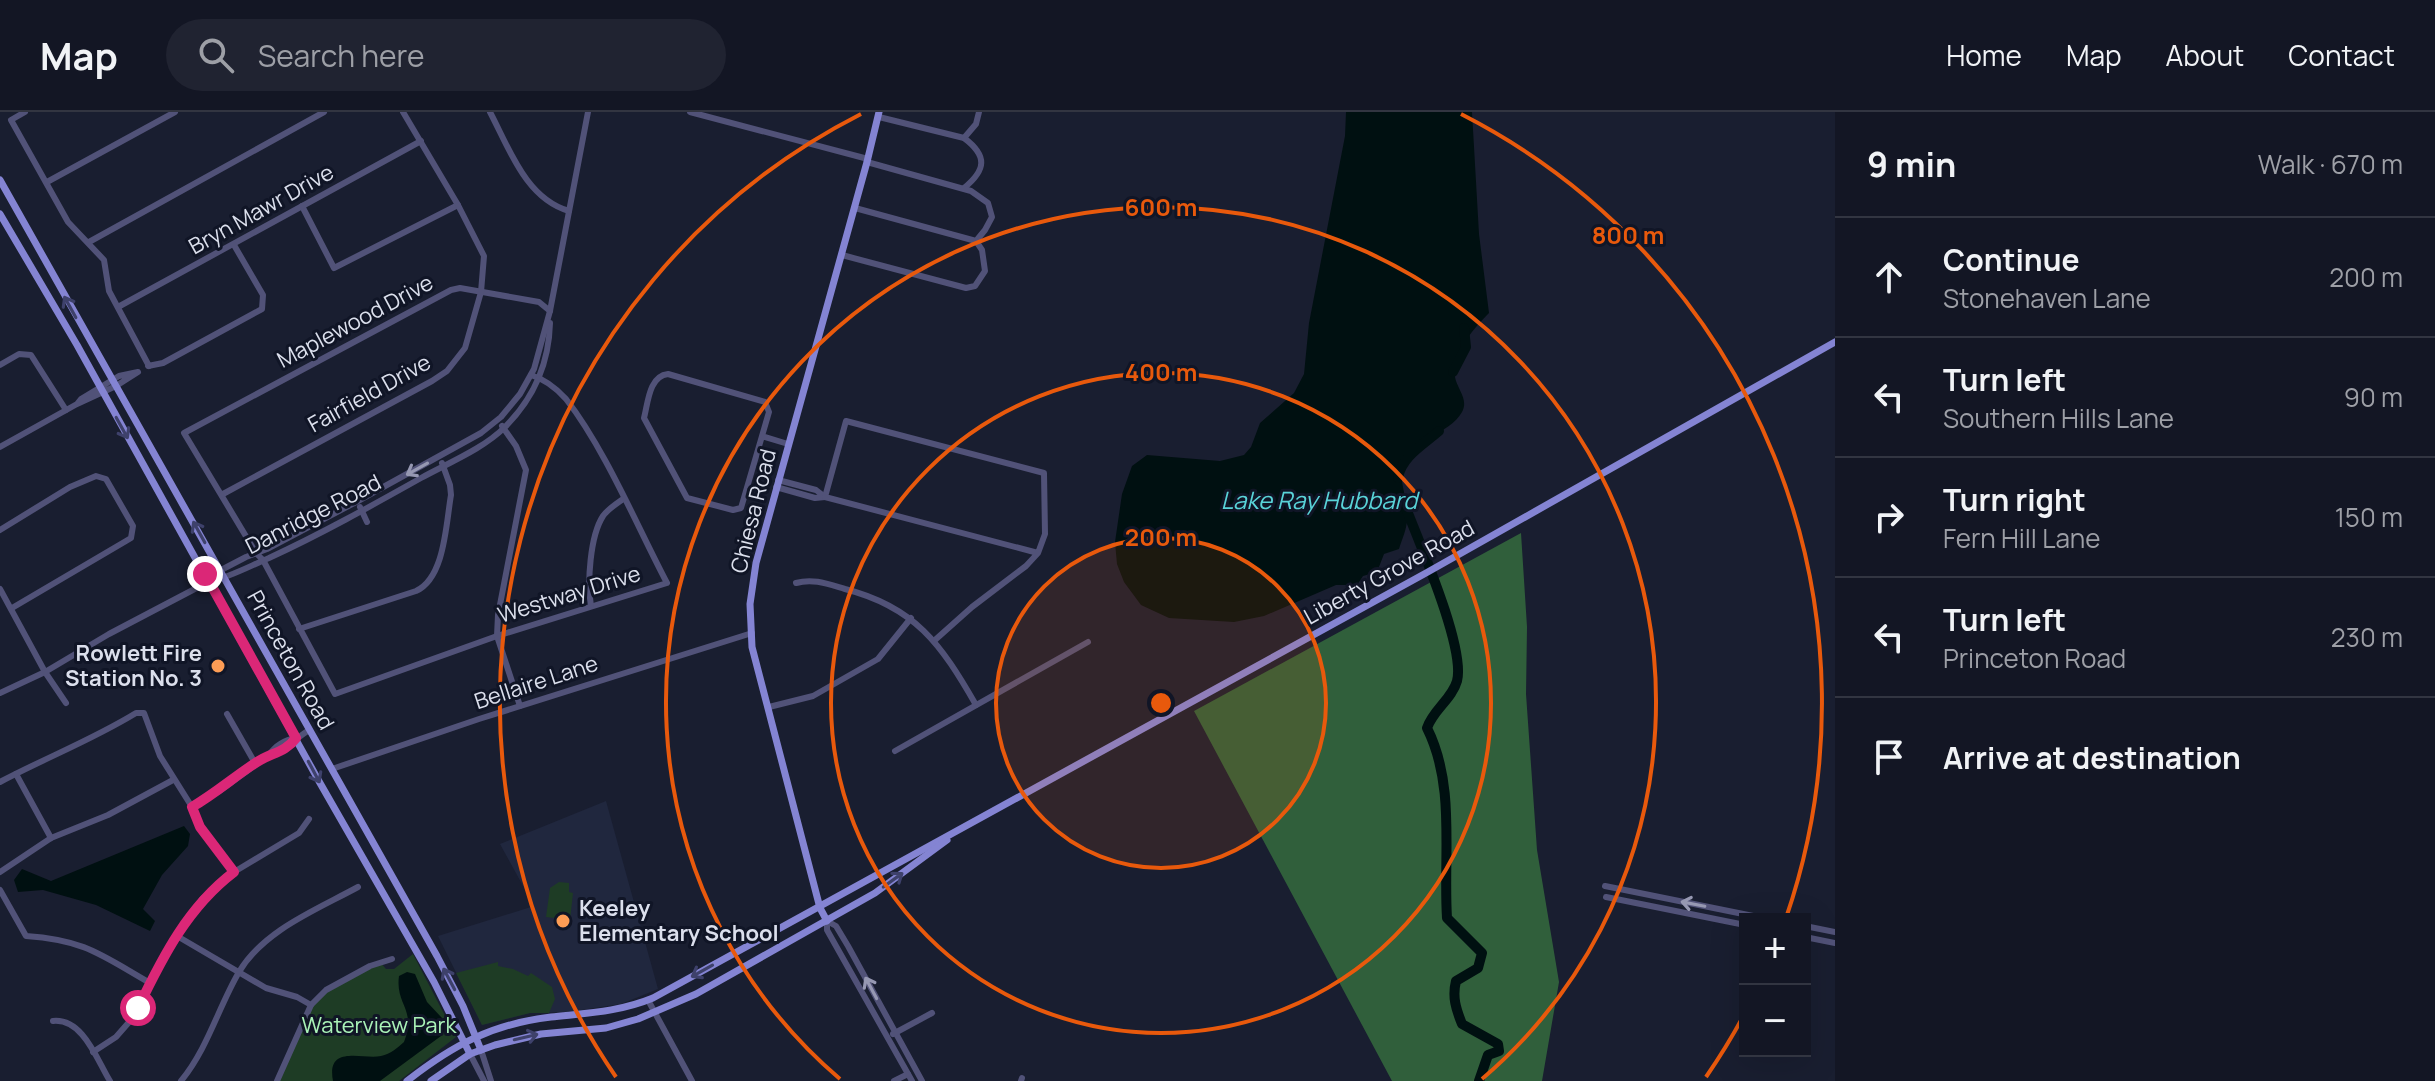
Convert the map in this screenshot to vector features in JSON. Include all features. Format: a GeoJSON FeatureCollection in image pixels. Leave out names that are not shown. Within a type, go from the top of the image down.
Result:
{"type":"FeatureCollection","features":[{"type":"Feature","properties":{"kind":"main road","name":"Chiesa Road"},"geometry":{"type":"LineString","coordinates":[[827,921],[820,908],[752,647],[753,581],[879,114]]}},
{"type":"Feature","properties":{"kind":"main road","name":"Princeton Road"},"geometry":{"type":"LineString","coordinates":[[0,180],[437,956],[481,1050]]}},
{"type":"Feature","properties":{"kind":"main road"},"geometry":{"type":"LineString","coordinates":[[0,214],[14,205]]}},
{"type":"Feature","properties":{"kind":"main road","name":"Princeton Road"},"geometry":{"type":"LineString","coordinates":[[0,214],[375,878],[470,1054]]}},
{"type":"Feature","properties":{"kind":"main road","name":"Liberty Grove Road"},"geometry":{"type":"LineString","coordinates":[[407,1081],[476,1036],[523,1022],[606,1013],[648,1000],[1402,586],[1835,342]]}},
{"type":"Feature","properties":{"kind":"main road"},"geometry":{"type":"LineString","coordinates":[[244,644],[258,637]]}},
{"type":"Feature","properties":{"kind":"main road","name":"Liberty Grove Road"},"geometry":{"type":"LineString","coordinates":[[431,1081],[481,1050],[541,1034],[606,1028],[654,1013],[696,994],[875,893],[959,831]]}},
{"type":"Feature","properties":{"kind":"main road"},"geometry":{"type":"LineString","coordinates":[[375,878],[385,868]]}},
{"type":"Feature","properties":{"kind":"street"},"geometry":{"type":"LineString","coordinates":[[25,112],[11,120],[68,222],[104,260],[109,291],[149,366]]}},
{"type":"Feature","properties":{"kind":"street"},"geometry":{"type":"LineString","coordinates":[[47,182],[175,112]]}},
{"type":"Feature","properties":{"kind":"street"},"geometry":{"type":"LineString","coordinates":[[89,242],[324,112]]}},
{"type":"Feature","properties":{"kind":"street","name":"Fairfield Drive"},"geometry":{"type":"LineString","coordinates":[[223,494],[421,387],[447,371],[465,348],[481,292],[484,256],[403,112]]}},
{"type":"Feature","properties":{"kind":"street"},"geometry":{"type":"LineString","coordinates":[[490,112],[527,181],[557,208],[569,211]]}},
{"type":"Feature","properties":{"kind":"street","name":"Danridge Road"},"geometry":{"type":"LineString","coordinates":[[0,693],[45,672],[256,553],[358,501],[481,433],[496,421],[520,394],[531,375],[550,311],[588,112]]}},
{"type":"Feature","properties":{"kind":"street"},"geometry":{"type":"LineString","coordinates":[[690,112],[964,188],[988,203],[992,217],[976,241]]}},
{"type":"Feature","properties":{"kind":"street"},"geometry":{"type":"LineString","coordinates":[[964,138],[976,124],[979,112]]}},
{"type":"Feature","properties":{"kind":"street"},"geometry":{"type":"LineString","coordinates":[[879,114],[964,138],[980,153],[982,166],[964,188]]}},
{"type":"Feature","properties":{"kind":"street","name":"Bryn Mawr Drive"},"geometry":{"type":"LineString","coordinates":[[118,307],[421,141]]}},
{"type":"Feature","properties":{"kind":"street"},"geometry":{"type":"LineString","coordinates":[[302,206],[334,268],[458,205]]}},
{"type":"Feature","properties":{"kind":"street"},"geometry":{"type":"LineString","coordinates":[[842,255],[966,288],[975,286],[985,271],[982,250],[976,241],[855,208]]}},
{"type":"Feature","properties":{"kind":"street"},"geometry":{"type":"LineString","coordinates":[[0,447],[81,399],[149,366],[163,363],[262,309],[263,295],[234,245]]}},
{"type":"Feature","properties":{"kind":"street","name":"Maplewood Drive"},"geometry":{"type":"LineString","coordinates":[[223,494],[184,433],[443,293],[460,288],[539,302],[550,311]]}},
{"type":"Feature","properties":{"kind":"street","name":"Danridge Road"},"geometry":{"type":"LineString","coordinates":[[222,574],[263,560],[362,510],[504,428],[525,403],[539,377],[550,349],[550,311]]}},
{"type":"Feature","properties":{"kind":"street"},"geometry":{"type":"LineString","coordinates":[[0,365],[19,354],[31,355],[66,410]]}},
{"type":"Feature","properties":{"kind":"street"},"geometry":{"type":"LineString","coordinates":[[668,374],[765,402],[769,412],[762,436],[741,508],[733,510],[687,498],[644,418],[655,380],[660,375],[668,374]]}},
{"type":"Feature","properties":{"kind":"street","name":"Westway Drive"},"geometry":{"type":"LineString","coordinates":[[299,629],[335,694],[497,636],[667,583],[577,416],[564,397],[539,377],[531,375]]}},
{"type":"Feature","properties":{"kind":"street"},"geometry":{"type":"LineString","coordinates":[[496,421],[516,446],[526,470],[498,615],[497,636],[520,706]]}},
{"type":"Feature","properties":{"kind":"street"},"geometry":{"type":"LineString","coordinates":[[825,497],[846,421],[1044,473],[1045,534],[1038,553],[935,640]]}},
{"type":"Feature","properties":{"kind":"street"},"geometry":{"type":"LineString","coordinates":[[762,436],[788,444]]}},
{"type":"Feature","properties":{"kind":"street"},"geometry":{"type":"LineString","coordinates":[[223,494],[263,560],[299,629],[429,584],[438,568],[451,495],[444,465],[438,457]]}},
{"type":"Feature","properties":{"kind":"street"},"geometry":{"type":"LineString","coordinates":[[0,530],[93,476],[106,479],[133,526],[131,538],[12,608]]}},
{"type":"Feature","properties":{"kind":"street"},"geometry":{"type":"LineString","coordinates":[[777,484],[816,490],[825,497],[1038,553]]}},
{"type":"Feature","properties":{"kind":"street"},"geometry":{"type":"LineString","coordinates":[[591,606],[588,582],[597,528],[608,511],[623,499]]}},
{"type":"Feature","properties":{"kind":"street"},"geometry":{"type":"LineString","coordinates":[[358,501],[367,522]]}},
{"type":"Feature","properties":{"kind":"street"},"geometry":{"type":"LineString","coordinates":[[796,583],[812,580],[871,596],[900,610],[935,640],[976,705]]}},
{"type":"Feature","properties":{"kind":"street"},"geometry":{"type":"LineString","coordinates":[[0,589],[45,672],[66,703]]}},
{"type":"Feature","properties":{"kind":"street"},"geometry":{"type":"LineString","coordinates":[[769,707],[813,696],[878,659],[911,618]]}},
{"type":"Feature","properties":{"kind":"street","name":"Bellaire Lane"},"geometry":{"type":"LineString","coordinates":[[332,769],[752,633]]}},
{"type":"Feature","properties":{"kind":"street"},"geometry":{"type":"LineString","coordinates":[[895,751],[1088,642]]}},
{"type":"Feature","properties":{"kind":"street"},"geometry":{"type":"LineString","coordinates":[[0,782],[83,743],[136,713],[144,713],[151,737],[173,780],[192,807],[200,827],[234,872]]}},
{"type":"Feature","properties":{"kind":"street"},"geometry":{"type":"LineString","coordinates":[[227,714],[255,763]]}},
{"type":"Feature","properties":{"kind":"street"},"geometry":{"type":"LineString","coordinates":[[192,807],[218,792],[286,740],[309,730]]}},
{"type":"Feature","properties":{"kind":"street"},"geometry":{"type":"LineString","coordinates":[[16,774],[51,838]]}},
{"type":"Feature","properties":{"kind":"street"},"geometry":{"type":"LineString","coordinates":[[0,872],[51,838],[108,815],[173,780]]}},
{"type":"Feature","properties":{"kind":"street"},"geometry":{"type":"LineString","coordinates":[[93,1052],[123,1031],[177,936],[202,899],[234,872],[299,833],[309,819]]}},
{"type":"Feature","properties":{"kind":"street"},"geometry":{"type":"LineString","coordinates":[[1605,886],[1739,913]]}},
{"type":"Feature","properties":{"kind":"street"},"geometry":{"type":"LineString","coordinates":[[181,1081],[201,1053],[239,972],[253,954],[285,926],[358,887]]}},
{"type":"Feature","properties":{"kind":"street"},"geometry":{"type":"LineString","coordinates":[[0,890],[26,936],[56,938],[97,950],[150,983]]}},
{"type":"Feature","properties":{"kind":"street"},"geometry":{"type":"LineString","coordinates":[[1606,897],[1739,924]]}},
{"type":"Feature","properties":{"kind":"street"},"geometry":{"type":"LineString","coordinates":[[911,1075],[895,1033],[836,926],[827,921],[827,930],[887,1037],[911,1075],[922,1081]]}},
{"type":"Feature","properties":{"kind":"street"},"geometry":{"type":"LineString","coordinates":[[1811,927],[1835,932]]}},
{"type":"Feature","properties":{"kind":"street"},"geometry":{"type":"LineString","coordinates":[[177,936],[266,988],[297,997],[311,1005]]}},
{"type":"Feature","properties":{"kind":"street"},"geometry":{"type":"LineString","coordinates":[[1811,938],[1835,943]]}},
{"type":"Feature","properties":{"kind":"street"},"geometry":{"type":"LineString","coordinates":[[277,1081],[311,1005],[337,984],[370,966],[392,959]]}},
{"type":"Feature","properties":{"kind":"street"},"geometry":{"type":"LineString","coordinates":[[648,1000],[692,1081]]}},
{"type":"Feature","properties":{"kind":"street"},"geometry":{"type":"LineString","coordinates":[[887,1037],[932,1013]]}},
{"type":"Feature","properties":{"kind":"street"},"geometry":{"type":"LineString","coordinates":[[53,1021],[67,1023],[84,1036],[110,1081]]}},
{"type":"Feature","properties":{"kind":"street","name":"Princeton Road"},"geometry":{"type":"LineString","coordinates":[[481,1050],[491,1081]]}},
{"type":"Feature","properties":{"kind":"street","name":"Princeton Road"},"geometry":{"type":"LineString","coordinates":[[470,1054],[484,1081]]}},
{"type":"Feature","properties":{"kind":"street"},"geometry":{"type":"LineString","coordinates":[[894,1081],[911,1075]]}},
{"type":"Feature","properties":{"kind":"shaded area","name":"Keeley Elementary School"},"geometry":{"type":"Polygon","coordinates":[[[606,801],[658,989],[621,1004],[568,1012],[530,1013],[482,1025],[438,936],[534,906],[500,844],[606,801]]]}},
{"type":"Feature","properties":{"kind":"green space"},"geometry":{"type":"Polygon","coordinates":[[[1521,533],[1527,627],[1526,694],[1537,850],[1559,982],[1542,1081],[1392,1081],[1194,711],[1521,533]]]}},
{"type":"Feature","properties":{"kind":"green space"},"geometry":{"type":"Polygon","coordinates":[[[559,882],[569,883],[569,892],[573,893],[570,920],[546,917],[550,888],[559,882]]]}},
{"type":"Feature","properties":{"kind":"green space","name":"Waterview Park"},"geometry":{"type":"Polygon","coordinates":[[[413,954],[456,1037],[399,1081],[277,1081],[305,1016],[326,990],[380,962],[386,969],[394,969],[413,954]]]}},
{"type":"Feature","properties":{"kind":"green space"},"geometry":{"type":"Polygon","coordinates":[[[498,962],[498,966],[528,976],[531,973],[552,987],[555,999],[549,1013],[530,1013],[482,1025],[456,973],[498,962]]]}},
{"type":"Feature","properties":{"kind":"water","name":"Lake Ray Hubbard"},"geometry":{"type":"Polygon","coordinates":[[[1346,112],[1472,112],[1479,234],[1489,313],[1471,334],[1457,359],[1455,377],[1464,407],[1449,426],[1405,456],[1401,470],[1407,523],[1399,549],[1384,554],[1377,572],[1363,576],[1357,585],[1336,585],[1264,616],[1234,622],[1169,618],[1141,605],[1124,582],[1117,564],[1115,542],[1122,494],[1132,466],[1147,455],[1220,461],[1244,455],[1251,447],[1260,423],[1294,393],[1304,374],[1309,323],[1345,136],[1346,112]]]}},
{"type":"Feature","properties":{"kind":"water"},"geometry":{"type":"Polygon","coordinates":[[[184,826],[190,834],[188,846],[162,875],[143,909],[155,921],[150,931],[96,905],[43,890],[18,892],[14,880],[22,869],[51,881],[184,826]]]}},
{"type":"Feature","properties":{"kind":"water"},"geometry":{"type":"Polygon","coordinates":[[[407,972],[415,974],[427,1002],[442,1018],[445,1030],[441,1036],[380,1081],[333,1081],[332,1069],[340,1058],[381,1056],[404,1042],[408,1022],[400,994],[399,976],[407,972]]]}},
{"type":"Feature","properties":{"kind":"waterway"},"geometry":{"type":"LineString","coordinates":[[1453,372],[1466,347],[1464,328]]}},
{"type":"Feature","properties":{"kind":"waterway"},"geometry":{"type":"LineString","coordinates":[[1398,478],[1408,457],[1439,431]]}},
{"type":"Feature","properties":{"kind":"waterway"},"geometry":{"type":"LineString","coordinates":[[1402,498],[1438,591],[1458,665],[1455,687],[1427,728],[1436,750],[1445,797],[1447,918],[1482,953],[1478,968],[1456,981],[1455,1003],[1462,1024],[1498,1044],[1499,1051],[1488,1055],[1479,1081]]}},
{"type":"Feature","properties":{"kind":"place","name":"Rowlett Fire Station No. 3"},"geometry":{"type":"Point","coordinates":[218,666]}},
{"type":"Feature","properties":{"kind":"place","name":"Keeley Elementary School"},"geometry":{"type":"Point","coordinates":[563,921]}},
{"type":"Feature","properties":{"kind":"route"},"geometry":{"type":"LineString","coordinates":[[138,1008],[167,950],[193,910],[234,872],[200,827],[192,807],[218,792],[255,763],[291,745],[296,738],[205,574]]}}]}
